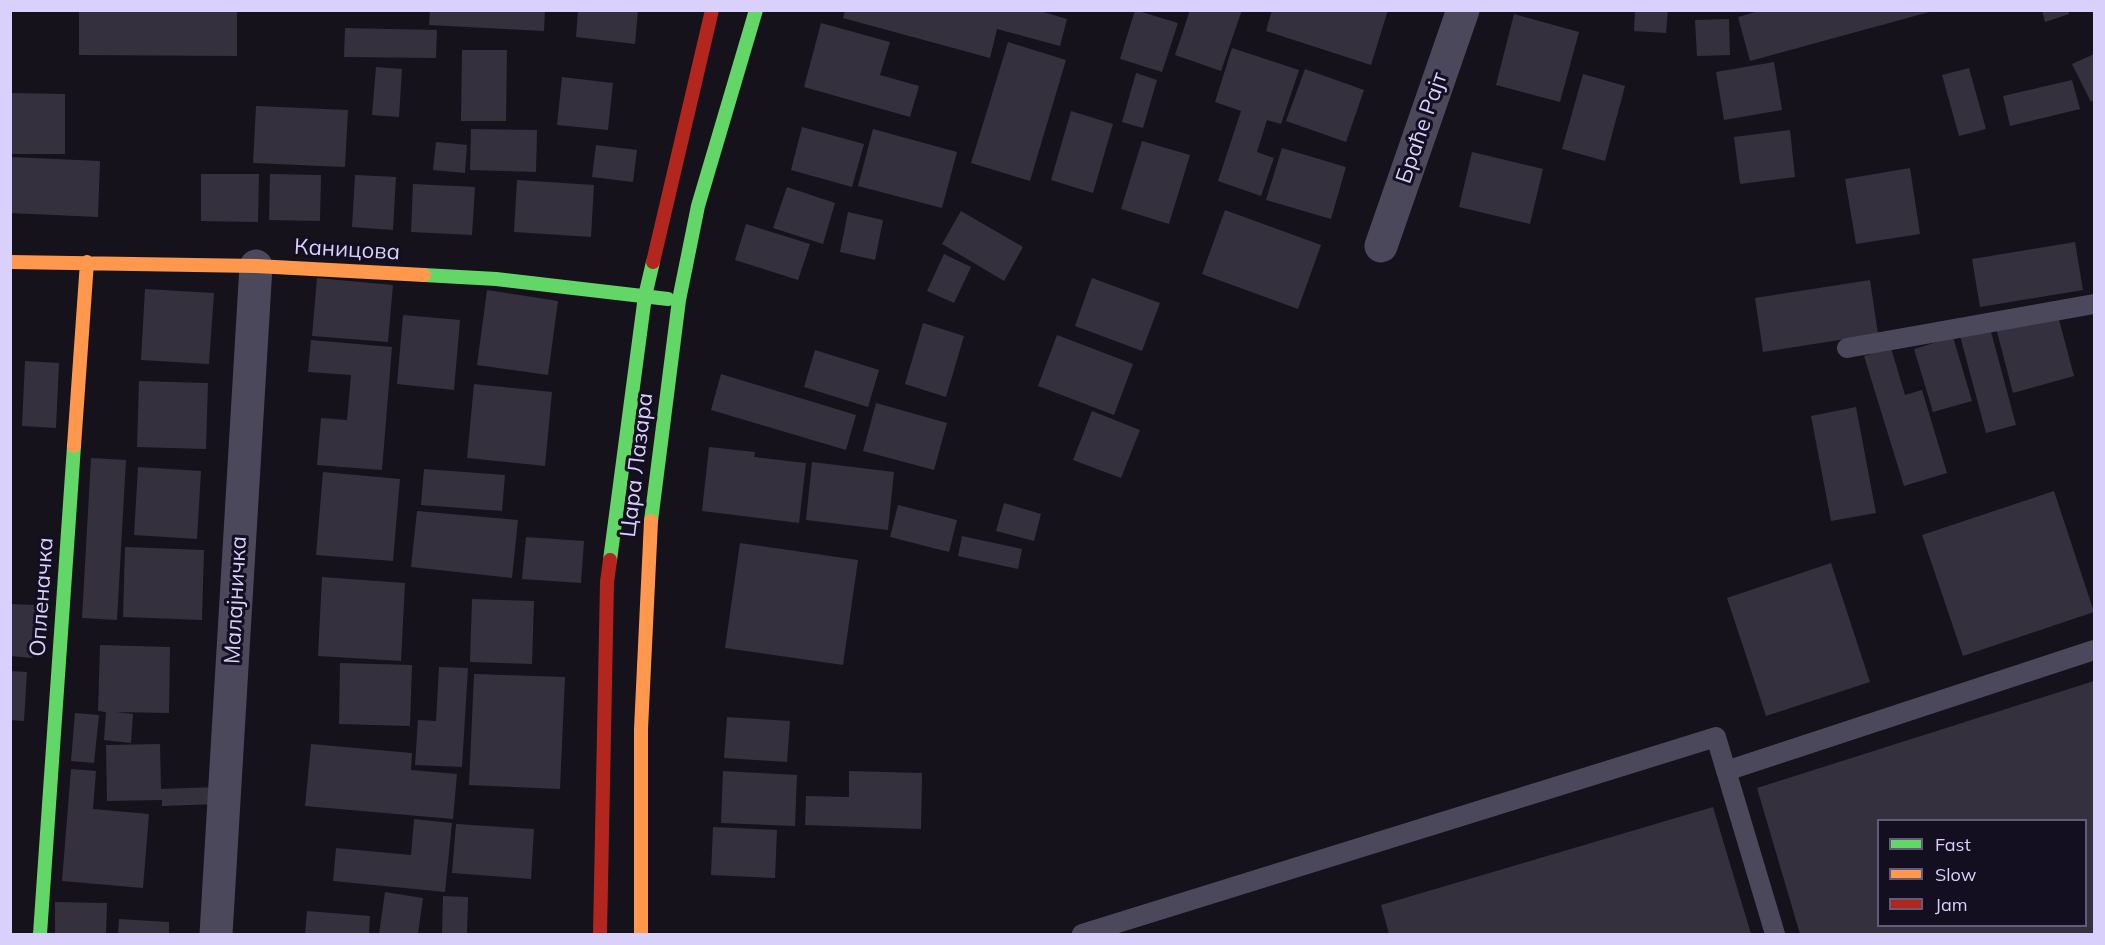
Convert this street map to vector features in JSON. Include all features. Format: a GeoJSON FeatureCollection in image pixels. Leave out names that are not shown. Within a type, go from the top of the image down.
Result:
{"type":"FeatureCollection","features":[{"type":"Feature","properties":{"kind":"main road","name":"Цара Лазара"},"geometry":{"type":"LineString","coordinates":[[600,934],[607,582],[645,296],[712,10]]}},
{"type":"Feature","properties":{"kind":"main road","name":"Цара Лазара"},"geometry":{"type":"LineString","coordinates":[[641,934],[641,729],[648,542],[679,300],[698,206],[756,10]]}},
{"type":"Feature","properties":{"kind":"main road","name":"Каницова"},"geometry":{"type":"LineString","coordinates":[[10,261],[256,266],[496,279],[679,300]]}},
{"type":"Feature","properties":{"kind":"main road","name":"Опленачка"},"geometry":{"type":"LineString","coordinates":[[40,934],[87,262]]}},
{"type":"Feature","properties":{"kind":"street","name":"Браће Рајт"},"geometry":{"type":"LineString","coordinates":[[1381,246],[1463,10]]}},
{"type":"Feature","properties":{"kind":"street","name":"Малајничка"},"geometry":{"type":"LineString","coordinates":[[216,934],[256,266]]}},
{"type":"Feature","properties":{"kind":"lane"},"geometry":{"type":"LineString","coordinates":[[1847,348],[2094,304]]}},
{"type":"Feature","properties":{"kind":"lane"},"geometry":{"type":"LineString","coordinates":[[1726,771],[2094,650]]}},
{"type":"Feature","properties":{"kind":"lane"},"geometry":{"type":"LineString","coordinates":[[1082,934],[1716,737],[1775,934]]}},
{"type":"Feature","properties":{"kind":"building"},"geometry":{"type":"Polygon","coordinates":[[[79,10],[237,10],[237,56],[79,55],[79,10]]]}},
{"type":"Feature","properties":{"kind":"building"},"geometry":{"type":"Polygon","coordinates":[[[430,10],[545,10],[544,31],[429,25],[430,10]]]}},
{"type":"Feature","properties":{"kind":"building"},"geometry":{"type":"Polygon","coordinates":[[[578,10],[638,10],[635,44],[576,37],[578,10]]]}},
{"type":"Feature","properties":{"kind":"building"},"geometry":{"type":"Polygon","coordinates":[[[845,10],[1037,10],[1067,19],[1060,46],[997,29],[990,58],[843,18],[845,10]]]}},
{"type":"Feature","properties":{"kind":"building"},"geometry":{"type":"Polygon","coordinates":[[[1135,10],[1178,23],[1162,72],[1120,59],[1135,10]]]}},
{"type":"Feature","properties":{"kind":"building"},"geometry":{"type":"Polygon","coordinates":[[[1190,10],[1242,10],[1221,71],[1175,55],[1190,10]]]}},
{"type":"Feature","properties":{"kind":"building"},"geometry":{"type":"Polygon","coordinates":[[[1272,10],[1388,10],[1371,65],[1266,31],[1272,10]]]}},
{"type":"Feature","properties":{"kind":"building"},"geometry":{"type":"Polygon","coordinates":[[[1635,10],[1668,10],[1666,33],[1634,31],[1635,10]]]}},
{"type":"Feature","properties":{"kind":"building"},"geometry":{"type":"Polygon","coordinates":[[[1762,10],[1933,11],[1750,61],[1738,17],[1762,10]]]}},
{"type":"Feature","properties":{"kind":"building"},"geometry":{"type":"Polygon","coordinates":[[[2042,10],[2068,10],[2069,14],[2045,22],[2042,10]]]}},
{"type":"Feature","properties":{"kind":"building"},"geometry":{"type":"Polygon","coordinates":[[[1514,14],[1579,32],[1560,102],[1496,85],[1514,14]]]}},
{"type":"Feature","properties":{"kind":"building"},"geometry":{"type":"Polygon","coordinates":[[[1729,19],[1730,55],[1697,56],[1695,20],[1729,19]]]}},
{"type":"Feature","properties":{"kind":"building"},"geometry":{"type":"Polygon","coordinates":[[[821,23],[890,42],[880,75],[919,86],[910,117],[804,87],[821,23]]]}},
{"type":"Feature","properties":{"kind":"building"},"geometry":{"type":"Polygon","coordinates":[[[345,28],[437,30],[436,58],[344,57],[345,28]]]}},
{"type":"Feature","properties":{"kind":"building"},"geometry":{"type":"Polygon","coordinates":[[[1008,42],[1066,60],[1030,181],[971,163],[1008,42]]]}},
{"type":"Feature","properties":{"kind":"building"},"geometry":{"type":"Polygon","coordinates":[[[1232,48],[1299,70],[1281,124],[1267,120],[1257,152],[1274,158],[1261,196],[1218,181],[1241,111],[1215,102],[1232,48]]]}},
{"type":"Feature","properties":{"kind":"building"},"geometry":{"type":"Polygon","coordinates":[[[462,50],[507,50],[506,121],[461,121],[462,50]]]}},
{"type":"Feature","properties":{"kind":"building"},"geometry":{"type":"Polygon","coordinates":[[[2094,54],[2094,100],[2091,102],[2072,64],[2094,54]]]}},
{"type":"Feature","properties":{"kind":"building"},"geometry":{"type":"Polygon","coordinates":[[[1774,62],[1782,110],[1724,120],[1716,72],[1774,62]]]}},
{"type":"Feature","properties":{"kind":"building"},"geometry":{"type":"Polygon","coordinates":[[[376,67],[402,69],[399,117],[372,115],[376,67]]]}},
{"type":"Feature","properties":{"kind":"building"},"geometry":{"type":"Polygon","coordinates":[[[1969,68],[1986,129],[1959,136],[1942,75],[1969,68]]]}},
{"type":"Feature","properties":{"kind":"building"},"geometry":{"type":"Polygon","coordinates":[[[1305,69],[1364,90],[1346,142],[1286,121],[1305,69]]]}},
{"type":"Feature","properties":{"kind":"building"},"geometry":{"type":"Polygon","coordinates":[[[1136,73],[1157,80],[1143,128],[1122,122],[1136,73]]]}},
{"type":"Feature","properties":{"kind":"building"},"geometry":{"type":"Polygon","coordinates":[[[1583,74],[1625,86],[1605,161],[1562,149],[1583,74]]]}},
{"type":"Feature","properties":{"kind":"building"},"geometry":{"type":"Polygon","coordinates":[[[562,77],[613,83],[608,130],[557,125],[562,77]]]}},
{"type":"Feature","properties":{"kind":"building"},"geometry":{"type":"Polygon","coordinates":[[[2072,80],[2080,109],[2010,126],[2003,96],[2072,80]]]}},
{"type":"Feature","properties":{"kind":"building"},"geometry":{"type":"Polygon","coordinates":[[[10,93],[65,94],[65,154],[10,154],[10,93]]]}},
{"type":"Feature","properties":{"kind":"building"},"geometry":{"type":"Polygon","coordinates":[[[256,106],[348,110],[345,167],[253,163],[256,106]]]}},
{"type":"Feature","properties":{"kind":"building"},"geometry":{"type":"Polygon","coordinates":[[[1071,111],[1113,124],[1093,193],[1051,180],[1071,111]]]}},
{"type":"Feature","properties":{"kind":"building"},"geometry":{"type":"Polygon","coordinates":[[[802,127],[864,144],[852,187],[791,170],[802,127]]]}},
{"type":"Feature","properties":{"kind":"building"},"geometry":{"type":"Polygon","coordinates":[[[471,129],[537,130],[536,172],[470,170],[471,129]]]}},
{"type":"Feature","properties":{"kind":"building"},"geometry":{"type":"Polygon","coordinates":[[[873,129],[957,152],[942,208],[858,186],[873,129]]]}},
{"type":"Feature","properties":{"kind":"building"},"geometry":{"type":"Polygon","coordinates":[[[1790,130],[1795,177],[1740,184],[1734,137],[1790,130]]]}},
{"type":"Feature","properties":{"kind":"building"},"geometry":{"type":"Polygon","coordinates":[[[1142,141],[1190,155],[1169,224],[1121,209],[1142,141]]]}},
{"type":"Feature","properties":{"kind":"building"},"geometry":{"type":"Polygon","coordinates":[[[436,142],[467,145],[465,173],[433,170],[436,142]]]}},
{"type":"Feature","properties":{"kind":"building"},"geometry":{"type":"Polygon","coordinates":[[[596,145],[637,150],[633,182],[592,177],[596,145]]]}},
{"type":"Feature","properties":{"kind":"building"},"geometry":{"type":"Polygon","coordinates":[[[1282,148],[1346,167],[1331,219],[1266,200],[1282,148]]]}},
{"type":"Feature","properties":{"kind":"building"},"geometry":{"type":"Polygon","coordinates":[[[1472,152],[1543,169],[1530,224],[1459,207],[1472,152]]]}},
{"type":"Feature","properties":{"kind":"building"},"geometry":{"type":"Polygon","coordinates":[[[10,157],[100,161],[98,217],[10,213],[10,157]]]}},
{"type":"Feature","properties":{"kind":"building"},"geometry":{"type":"Polygon","coordinates":[[[1910,168],[1920,234],[1856,244],[1845,179],[1910,168]]]}},
{"type":"Feature","properties":{"kind":"building"},"geometry":{"type":"Polygon","coordinates":[[[201,174],[259,174],[258,222],[201,221],[201,174]]]}},
{"type":"Feature","properties":{"kind":"building"},"geometry":{"type":"Polygon","coordinates":[[[270,174],[321,175],[320,221],[269,220],[270,174]]]}},
{"type":"Feature","properties":{"kind":"building"},"geometry":{"type":"Polygon","coordinates":[[[355,175],[396,177],[393,230],[352,227],[355,175]]]}},
{"type":"Feature","properties":{"kind":"building"},"geometry":{"type":"Polygon","coordinates":[[[517,180],[594,185],[591,237],[514,232],[517,180]]]}},
{"type":"Feature","properties":{"kind":"building"},"geometry":{"type":"Polygon","coordinates":[[[413,184],[475,187],[472,235],[411,232],[413,184]]]}},
{"type":"Feature","properties":{"kind":"building"},"geometry":{"type":"Polygon","coordinates":[[[787,187],[835,203],[823,244],[773,228],[787,187]]]}},
{"type":"Feature","properties":{"kind":"building"},"geometry":{"type":"Polygon","coordinates":[[[1225,210],[1321,245],[1298,309],[1202,274],[1225,210]]]}},
{"type":"Feature","properties":{"kind":"building"},"geometry":{"type":"Polygon","coordinates":[[[961,211],[1023,247],[1004,281],[942,244],[961,211]]]}},
{"type":"Feature","properties":{"kind":"building"},"geometry":{"type":"Polygon","coordinates":[[[848,212],[883,220],[875,260],[840,252],[848,212]]]}},
{"type":"Feature","properties":{"kind":"building"},"geometry":{"type":"Polygon","coordinates":[[[746,224],[810,244],[798,280],[735,260],[746,224]]]}},
{"type":"Feature","properties":{"kind":"building"},"geometry":{"type":"Polygon","coordinates":[[[2075,242],[2083,290],[1980,307],[1972,259],[2075,242]]]}},
{"type":"Feature","properties":{"kind":"building"},"geometry":{"type":"Polygon","coordinates":[[[944,254],[971,267],[954,303],[927,291],[944,254]]]}},
{"type":"Feature","properties":{"kind":"building"},"geometry":{"type":"Polygon","coordinates":[[[317,278],[393,285],[388,342],[312,336],[317,278]]]}},
{"type":"Feature","properties":{"kind":"building"},"geometry":{"type":"Polygon","coordinates":[[[1092,278],[1160,303],[1142,351],[1075,326],[1092,278]]]}},
{"type":"Feature","properties":{"kind":"building"},"geometry":{"type":"Polygon","coordinates":[[[1870,280],[1878,334],[1763,352],[1755,298],[1870,280]]]}},
{"type":"Feature","properties":{"kind":"building"},"geometry":{"type":"Polygon","coordinates":[[[145,289],[214,293],[209,364],[141,360],[145,289]]]}},
{"type":"Feature","properties":{"kind":"building"},"geometry":{"type":"Polygon","coordinates":[[[487,290],[558,301],[548,375],[477,365],[487,290]]]}},
{"type":"Feature","properties":{"kind":"building"},"geometry":{"type":"Polygon","coordinates":[[[2057,312],[2074,376],[2013,393],[1996,328],[2057,312]]]}},
{"type":"Feature","properties":{"kind":"building"},"geometry":{"type":"Polygon","coordinates":[[[403,315],[460,320],[454,390],[397,384],[403,315]]]}},
{"type":"Feature","properties":{"kind":"building"},"geometry":{"type":"Polygon","coordinates":[[[923,323],[964,336],[946,397],[905,384],[923,323]]]}},
{"type":"Feature","properties":{"kind":"building"},"geometry":{"type":"Polygon","coordinates":[[[1990,328],[2016,425],[1986,433],[1960,336],[1990,328]]]}},
{"type":"Feature","properties":{"kind":"building"},"geometry":{"type":"Polygon","coordinates":[[[1057,335],[1133,364],[1114,415],[1038,386],[1057,335]]]}},
{"type":"Feature","properties":{"kind":"building"},"geometry":{"type":"Polygon","coordinates":[[[1953,337],[1972,401],[1933,412],[1914,349],[1953,337]]]}},
{"type":"Feature","properties":{"kind":"building"},"geometry":{"type":"Polygon","coordinates":[[[311,340],[392,347],[382,470],[317,465],[321,418],[347,420],[351,375],[308,372],[311,340]]]}},
{"type":"Feature","properties":{"kind":"building"},"geometry":{"type":"Polygon","coordinates":[[[1891,348],[1905,395],[1922,390],[1947,473],[1904,486],[1864,356],[1891,348]]]}},
{"type":"Feature","properties":{"kind":"building"},"geometry":{"type":"Polygon","coordinates":[[[815,350],[879,370],[868,407],[804,387],[815,350]]]}},
{"type":"Feature","properties":{"kind":"building"},"geometry":{"type":"Polygon","coordinates":[[[25,361],[59,363],[56,428],[22,426],[25,361]]]}},
{"type":"Feature","properties":{"kind":"building"},"geometry":{"type":"Polygon","coordinates":[[[721,374],[856,415],[846,450],[711,410],[721,374]]]}},
{"type":"Feature","properties":{"kind":"building"},"geometry":{"type":"Polygon","coordinates":[[[139,381],[208,383],[206,449],[137,447],[139,381]]]}},
{"type":"Feature","properties":{"kind":"building"},"geometry":{"type":"Polygon","coordinates":[[[474,384],[552,392],[545,466],[467,458],[474,384]]]}},
{"type":"Feature","properties":{"kind":"building"},"geometry":{"type":"Polygon","coordinates":[[[876,403],[947,423],[934,470],[863,451],[876,403]]]}},
{"type":"Feature","properties":{"kind":"building"},"geometry":{"type":"Polygon","coordinates":[[[1856,407],[1876,513],[1831,521],[1811,416],[1856,407]]]}},
{"type":"Feature","properties":{"kind":"building"},"geometry":{"type":"Polygon","coordinates":[[[1092,411],[1140,430],[1121,478],[1073,460],[1092,411]]]}},
{"type":"Feature","properties":{"kind":"building"},"geometry":{"type":"Polygon","coordinates":[[[709,447],[755,452],[754,457],[806,463],[799,523],[702,511],[709,447]]]}},
{"type":"Feature","properties":{"kind":"building"},"geometry":{"type":"Polygon","coordinates":[[[91,458],[126,460],[117,620],[82,618],[91,458]]]}},
{"type":"Feature","properties":{"kind":"building"},"geometry":{"type":"Polygon","coordinates":[[[812,462],[894,472],[888,530],[806,520],[812,462]]]}},
{"type":"Feature","properties":{"kind":"building"},"geometry":{"type":"Polygon","coordinates":[[[138,467],[201,471],[197,539],[134,535],[138,467]]]}},
{"type":"Feature","properties":{"kind":"building"},"geometry":{"type":"Polygon","coordinates":[[[424,469],[505,475],[502,511],[421,505],[424,469]]]}},
{"type":"Feature","properties":{"kind":"building"},"geometry":{"type":"Polygon","coordinates":[[[323,472],[400,479],[393,561],[316,555],[323,472]]]}},
{"type":"Feature","properties":{"kind":"building"},"geometry":{"type":"Polygon","coordinates":[[[2054,491],[2094,612],[1963,656],[1922,535],[2054,491]]]}},
{"type":"Feature","properties":{"kind":"building"},"geometry":{"type":"Polygon","coordinates":[[[1004,503],[1041,514],[1034,541],[996,531],[1004,503]]]}},
{"type":"Feature","properties":{"kind":"building"},"geometry":{"type":"Polygon","coordinates":[[[898,505],[957,520],[949,552],[890,537],[898,505]]]}},
{"type":"Feature","properties":{"kind":"building"},"geometry":{"type":"Polygon","coordinates":[[[417,511],[518,520],[512,578],[411,567],[417,511]]]}},
{"type":"Feature","properties":{"kind":"building"},"geometry":{"type":"Polygon","coordinates":[[[962,536],[1022,549],[1018,569],[958,556],[962,536]]]}},
{"type":"Feature","properties":{"kind":"building"},"geometry":{"type":"Polygon","coordinates":[[[526,537],[584,541],[581,583],[522,579],[526,537]]]}},
{"type":"Feature","properties":{"kind":"building"},"geometry":{"type":"Polygon","coordinates":[[[740,543],[858,560],[843,665],[725,648],[740,543]]]}},
{"type":"Feature","properties":{"kind":"building"},"geometry":{"type":"Polygon","coordinates":[[[125,547],[204,550],[202,620],[123,617],[125,547]]]}},
{"type":"Feature","properties":{"kind":"building"},"geometry":{"type":"Polygon","coordinates":[[[1831,563],[1870,682],[1766,716],[1727,598],[1831,563]]]}},
{"type":"Feature","properties":{"kind":"building"},"geometry":{"type":"Polygon","coordinates":[[[322,577],[405,583],[401,661],[318,656],[322,577]]]}},
{"type":"Feature","properties":{"kind":"building"},"geometry":{"type":"Polygon","coordinates":[[[472,599],[534,601],[532,664],[470,662],[472,599]]]}},
{"type":"Feature","properties":{"kind":"building"},"geometry":{"type":"Polygon","coordinates":[[[10,604],[35,605],[33,658],[10,656],[10,604]]]}},
{"type":"Feature","properties":{"kind":"building"},"geometry":{"type":"Polygon","coordinates":[[[100,645],[170,647],[169,713],[116,712],[133,714],[131,743],[104,740],[106,712],[98,711],[100,645]]]}},
{"type":"Feature","properties":{"kind":"building"},"geometry":{"type":"Polygon","coordinates":[[[340,663],[412,665],[410,726],[339,724],[340,663]]]}},
{"type":"Feature","properties":{"kind":"building"},"geometry":{"type":"Polygon","coordinates":[[[439,667],[468,668],[462,767],[415,765],[418,720],[436,721],[439,667]]]}},
{"type":"Feature","properties":{"kind":"building"},"geometry":{"type":"Polygon","coordinates":[[[10,671],[27,672],[24,721],[10,720],[10,671]]]}},
{"type":"Feature","properties":{"kind":"building"},"geometry":{"type":"Polygon","coordinates":[[[474,674],[565,677],[560,789],[469,785],[474,674]]]}},
{"type":"Feature","properties":{"kind":"building"},"geometry":{"type":"Polygon","coordinates":[[[2094,681],[2094,934],[1800,934],[1757,788],[2094,681]]]}},
{"type":"Feature","properties":{"kind":"building"},"geometry":{"type":"Polygon","coordinates":[[[75,713],[99,715],[94,763],[71,761],[75,713]]]}},
{"type":"Feature","properties":{"kind":"building"},"geometry":{"type":"Polygon","coordinates":[[[727,717],[790,721],[787,762],[724,758],[727,717]]]}},
{"type":"Feature","properties":{"kind":"building"},"geometry":{"type":"Polygon","coordinates":[[[160,744],[161,789],[216,787],[217,804],[162,806],[162,800],[107,801],[106,745],[160,744]]]}},
{"type":"Feature","properties":{"kind":"building"},"geometry":{"type":"Polygon","coordinates":[[[311,744],[412,753],[411,770],[457,774],[453,819],[305,806],[311,744]]]}},
{"type":"Feature","properties":{"kind":"building"},"geometry":{"type":"Polygon","coordinates":[[[71,769],[96,771],[93,809],[149,814],[143,888],[62,881],[71,769]]]}},
{"type":"Feature","properties":{"kind":"building"},"geometry":{"type":"Polygon","coordinates":[[[723,771],[797,775],[795,826],[721,823],[723,771]]]}},
{"type":"Feature","properties":{"kind":"building"},"geometry":{"type":"Polygon","coordinates":[[[849,771],[922,773],[921,829],[805,825],[806,796],[849,797],[849,771]]]}},
{"type":"Feature","properties":{"kind":"building"},"geometry":{"type":"Polygon","coordinates":[[[1713,807],[1751,934],[1389,934],[1381,905],[1713,807]]]}},
{"type":"Feature","properties":{"kind":"building"},"geometry":{"type":"Polygon","coordinates":[[[414,819],[452,823],[445,892],[333,881],[336,848],[411,855],[414,819]]]}},
{"type":"Feature","properties":{"kind":"building"},"geometry":{"type":"Polygon","coordinates":[[[456,824],[534,829],[531,879],[452,873],[456,824]]]}},
{"type":"Feature","properties":{"kind":"building"},"geometry":{"type":"Polygon","coordinates":[[[713,827],[777,830],[775,878],[711,875],[713,827]]]}},
{"type":"Feature","properties":{"kind":"building"},"geometry":{"type":"Polygon","coordinates":[[[385,892],[423,898],[418,934],[379,934],[385,892]]]}},
{"type":"Feature","properties":{"kind":"building"},"geometry":{"type":"Polygon","coordinates":[[[443,896],[468,897],[467,934],[442,934],[443,896]]]}},
{"type":"Feature","properties":{"kind":"building"},"geometry":{"type":"Polygon","coordinates":[[[55,902],[107,903],[106,934],[55,934],[55,902]]]}},
{"type":"Feature","properties":{"kind":"building"},"geometry":{"type":"Polygon","coordinates":[[[307,911],[370,916],[369,934],[305,934],[307,911]]]}},
{"type":"Feature","properties":{"kind":"building"},"geometry":{"type":"Polygon","coordinates":[[[119,919],[169,922],[169,934],[118,934],[119,919]]]}},
{"type":"Feature","properties":{"kind":"traffic: fast"},"geometry":{"type":"LineString","coordinates":[[651,521],[679,300],[698,206],[756,10]]}},
{"type":"Feature","properties":{"kind":"traffic: fast"},"geometry":{"type":"LineString","coordinates":[[610,560],[645,296],[653,262]]}},
{"type":"Feature","properties":{"kind":"traffic: fast"},"geometry":{"type":"LineString","coordinates":[[424,275],[496,279],[668,299]]}},
{"type":"Feature","properties":{"kind":"traffic: fast"},"geometry":{"type":"LineString","coordinates":[[40,934],[74,446]]}},
{"type":"Feature","properties":{"kind":"traffic: slow"},"geometry":{"type":"LineString","coordinates":[[10,262],[256,266],[424,275]]}},
{"type":"Feature","properties":{"kind":"traffic: slow"},"geometry":{"type":"LineString","coordinates":[[74,446],[87,262]]}},
{"type":"Feature","properties":{"kind":"traffic: slow"},"geometry":{"type":"LineString","coordinates":[[641,934],[641,729],[651,521]]}},
{"type":"Feature","properties":{"kind":"traffic: jam"},"geometry":{"type":"LineString","coordinates":[[653,262],[712,10]]}},
{"type":"Feature","properties":{"kind":"traffic: jam"},"geometry":{"type":"LineString","coordinates":[[600,934],[607,582],[610,560]]}}]}
